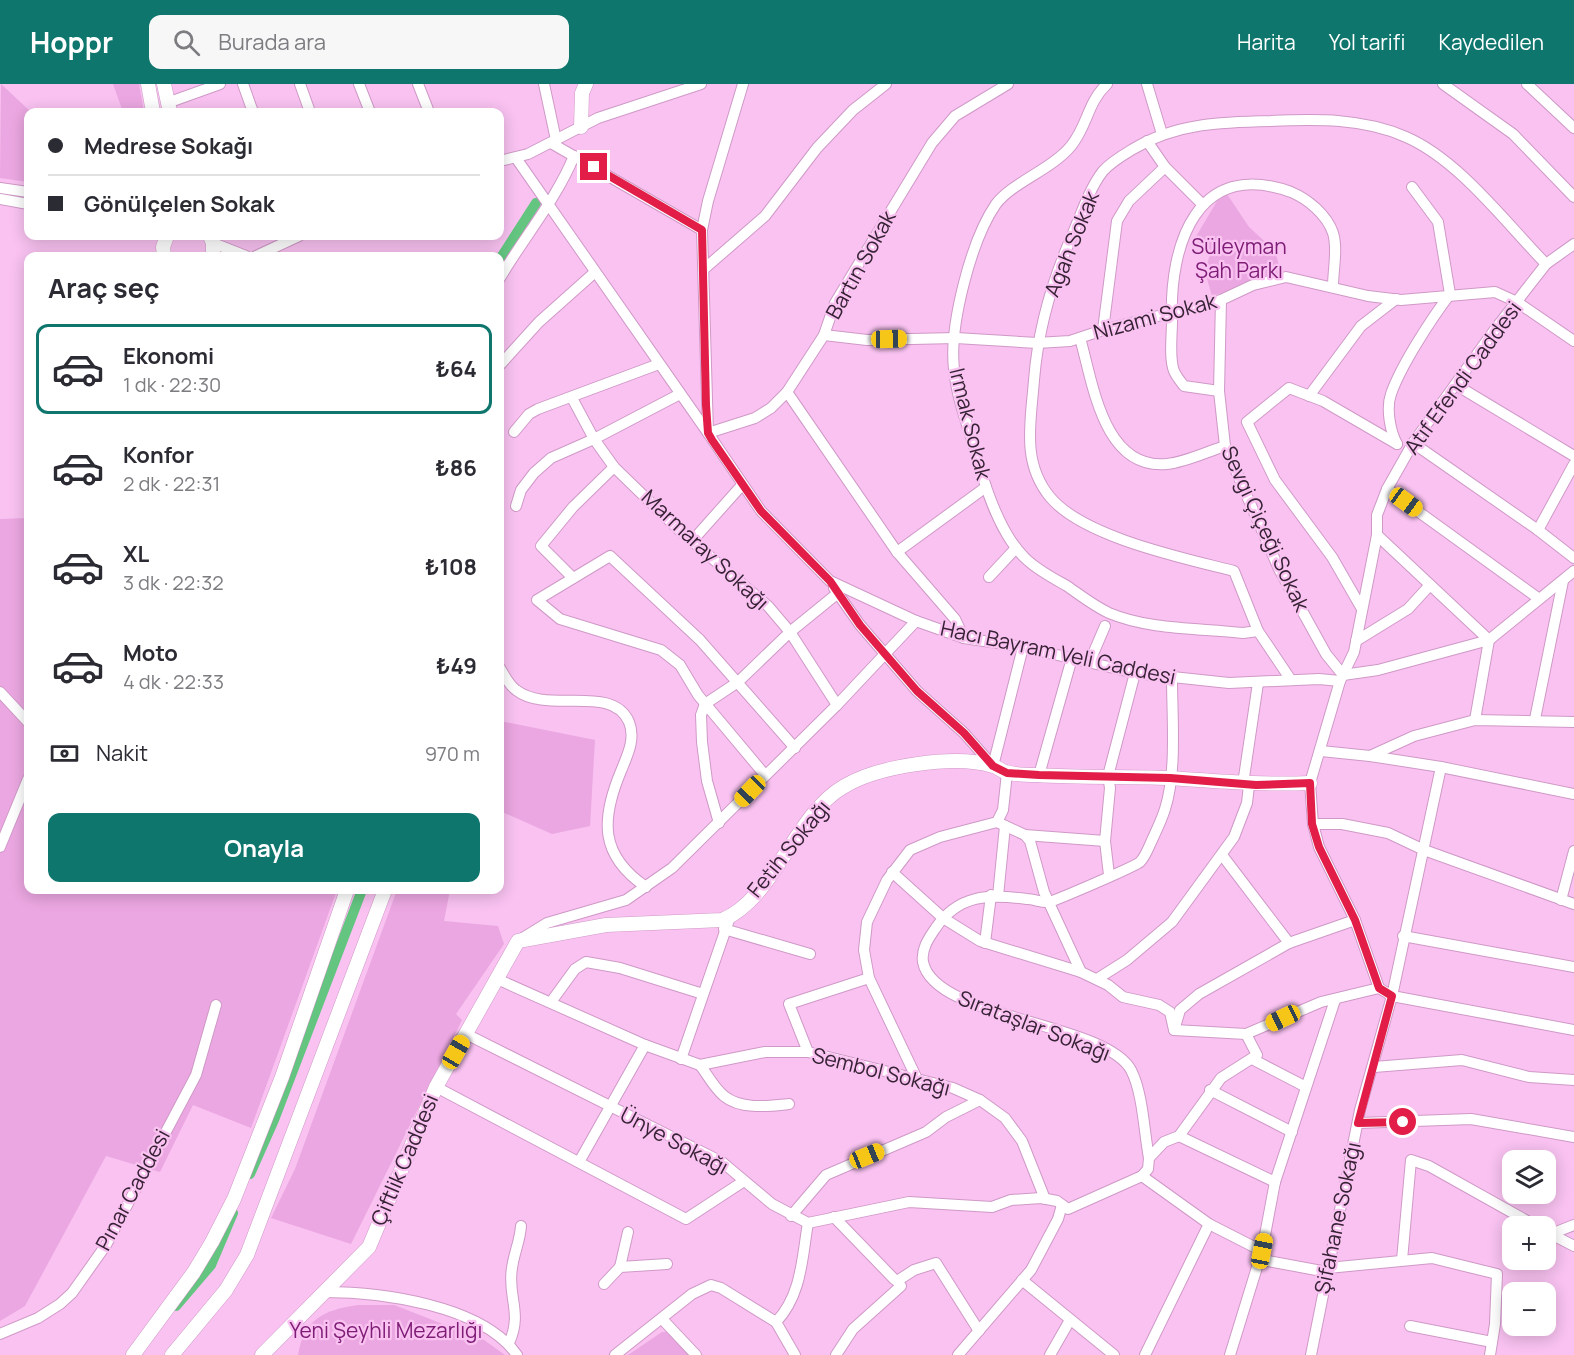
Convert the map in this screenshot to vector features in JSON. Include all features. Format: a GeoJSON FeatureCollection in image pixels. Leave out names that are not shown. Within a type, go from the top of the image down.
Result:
{"type":"FeatureCollection","features":[{"type":"Feature","properties":{"kind":"street"},"geometry":{"type":"LineString","coordinates":[[148,84],[152,108]]}},
{"type":"Feature","properties":{"kind":"street"},"geometry":{"type":"LineString","coordinates":[[164,84],[168,108],[220,84]]}},
{"type":"Feature","properties":{"kind":"street"},"geometry":{"type":"LineString","coordinates":[[243,84],[252,108]]}},
{"type":"Feature","properties":{"kind":"street"},"geometry":{"type":"LineString","coordinates":[[300,84],[309,108]]}},
{"type":"Feature","properties":{"kind":"street"},"geometry":{"type":"LineString","coordinates":[[359,84],[368,108]]}},
{"type":"Feature","properties":{"kind":"street"},"geometry":{"type":"LineString","coordinates":[[418,84],[427,108]]}},
{"type":"Feature","properties":{"kind":"street"},"geometry":{"type":"LineString","coordinates":[[544,84],[553,142],[702,230]]}},
{"type":"Feature","properties":{"kind":"street"},"geometry":{"type":"LineString","coordinates":[[581,127],[582,93],[586,84]]}},
{"type":"Feature","properties":{"kind":"street"},"geometry":{"type":"LineString","coordinates":[[504,160],[516,158],[553,142],[598,118],[701,84]]}},
{"type":"Feature","properties":{"kind":"street"},"geometry":{"type":"LineString","coordinates":[[708,433],[702,230],[708,201],[743,84]]}},
{"type":"Feature","properties":{"kind":"street"},"geometry":{"type":"LineString","coordinates":[[704,269],[765,216],[817,148],[853,110],[886,84]]}},
{"type":"Feature","properties":{"kind":"street","name":"Bartın Sokak"},"geometry":{"type":"LineString","coordinates":[[708,433],[755,418],[771,408],[787,392],[824,335],[835,303],[933,143],[955,117],[1008,84]]}},
{"type":"Feature","properties":{"kind":"street","name":"Irmak Sokak"},"geometry":{"type":"LineString","coordinates":[[1107,84],[1095,95],[1082,129],[1071,146],[1040,174],[1014,189],[996,204],[980,239],[960,295],[953,368],[960,400],[986,488],[1016,548],[1041,571],[1109,613],[1147,623],[1243,633],[1258,631]]}},
{"type":"Feature","properties":{"kind":"street"},"geometry":{"type":"LineString","coordinates":[[1147,84],[1162,134]]}},
{"type":"Feature","properties":{"kind":"street"},"geometry":{"type":"LineString","coordinates":[[1443,84],[1513,134],[1574,197]]}},
{"type":"Feature","properties":{"kind":"street"},"geometry":{"type":"LineString","coordinates":[[1527,84],[1574,128]]}},
{"type":"Feature","properties":{"kind":"street","name":"Agah Sokak"},"geometry":{"type":"LineString","coordinates":[[1291,680],[1258,631],[1234,571],[1104,532],[1073,518],[1050,496],[1031,465],[1028,436],[1037,343],[1060,262],[1103,171],[1147,141],[1162,134],[1210,123],[1299,120],[1368,123],[1407,137],[1438,155],[1463,176],[1546,264]]}},
{"type":"Feature","properties":{"kind":"street"},"geometry":{"type":"LineString","coordinates":[[1147,141],[1165,167],[1203,205]]}},
{"type":"Feature","properties":{"kind":"street"},"geometry":{"type":"LineString","coordinates":[[504,272],[561,186],[574,156]]}},
{"type":"Feature","properties":{"kind":"street","name":"Hacı Bayram Veli Caddesi"},"geometry":{"type":"LineString","coordinates":[[516,158],[761,511],[830,581],[916,621],[964,638],[1023,646],[1135,673],[1172,678],[1258,683],[1342,678],[1489,640]]}},
{"type":"Feature","properties":{"kind":"street"},"geometry":{"type":"LineString","coordinates":[[1103,330],[1117,221],[1129,201],[1165,167]]}},
{"type":"Feature","properties":{"kind":"street"},"geometry":{"type":"LineString","coordinates":[[1219,391],[1185,386],[1174,371],[1171,312],[1174,270],[1179,248],[1203,205],[1229,186],[1248,184],[1280,188],[1302,198],[1319,210],[1332,231],[1336,247],[1333,287]]}},
{"type":"Feature","properties":{"kind":"street"},"geometry":{"type":"LineString","coordinates":[[1405,456],[1392,435],[1390,395],[1433,316],[1450,294],[1438,222],[1412,187]]}},
{"type":"Feature","properties":{"kind":"street"},"geometry":{"type":"LineString","coordinates":[[0,188],[24,191]]}},
{"type":"Feature","properties":{"kind":"street"},"geometry":{"type":"LineString","coordinates":[[0,199],[24,203]]}},
{"type":"Feature","properties":{"kind":"street"},"geometry":{"type":"LineString","coordinates":[[268,252],[290,240]]}},
{"type":"Feature","properties":{"kind":"street","name":"Atıf Efendi Caddesi"},"geometry":{"type":"LineString","coordinates":[[1379,988],[1355,920],[1319,847],[1312,824],[1310,783],[1356,640],[1377,535],[1377,515],[1387,489],[1413,443],[1546,264],[1574,244]]}},
{"type":"Feature","properties":{"kind":"street"},"geometry":{"type":"LineString","coordinates":[[212,245],[234,252]]}},
{"type":"Feature","properties":{"kind":"street"},"geometry":{"type":"LineString","coordinates":[[504,361],[540,322],[594,273]]}},
{"type":"Feature","properties":{"kind":"street","name":"Nizami Sokak"},"geometry":{"type":"LineString","coordinates":[[824,335],[867,340],[956,338],[1037,343],[1080,338],[1221,300],[1253,285],[1286,277],[1368,296],[1396,299],[1495,292],[1517,302],[1574,341]]}},
{"type":"Feature","properties":{"kind":"street"},"geometry":{"type":"LineString","coordinates":[[1310,396],[1361,326],[1396,299]]}},
{"type":"Feature","properties":{"kind":"street","name":"Sevgi Çiçeği Sokak"},"geometry":{"type":"LineString","coordinates":[[1221,300],[1219,391],[1225,446],[1279,569],[1326,654],[1342,678]]}},
{"type":"Feature","properties":{"kind":"street"},"geometry":{"type":"LineString","coordinates":[[1080,338],[1104,423],[1112,438],[1122,448],[1145,462],[1170,464],[1225,446]]}},
{"type":"Feature","properties":{"kind":"street"},"geometry":{"type":"LineString","coordinates":[[514,432],[529,414],[659,364]]}},
{"type":"Feature","properties":{"kind":"street"},"geometry":{"type":"LineString","coordinates":[[1456,385],[1574,456]]}},
{"type":"Feature","properties":{"kind":"street"},"geometry":{"type":"LineString","coordinates":[[1362,609],[1332,557],[1275,480],[1247,423],[1289,388],[1339,409],[1397,444]]}},
{"type":"Feature","properties":{"kind":"street"},"geometry":{"type":"LineString","coordinates":[[787,392],[897,552],[955,619],[964,638]]}},
{"type":"Feature","properties":{"kind":"street"},"geometry":{"type":"LineString","coordinates":[[516,506],[521,490],[534,473],[551,458],[594,439],[680,394]]}},
{"type":"Feature","properties":{"kind":"street","name":"Marmaray Sokağı"},"geometry":{"type":"LineString","coordinates":[[572,398],[594,439],[614,467],[679,530],[768,606],[790,632],[837,705]]}},
{"type":"Feature","properties":{"kind":"street"},"geometry":{"type":"LineString","coordinates":[[1413,443],[1538,530],[1574,558]]}},
{"type":"Feature","properties":{"kind":"street"},"geometry":{"type":"LineString","coordinates":[[1538,530],[1570,480],[1574,464]]}},
{"type":"Feature","properties":{"kind":"street"},"geometry":{"type":"LineString","coordinates":[[573,578],[541,546],[573,507],[614,467]]}},
{"type":"Feature","properties":{"kind":"street"},"geometry":{"type":"LineString","coordinates":[[693,540],[742,485]]}},
{"type":"Feature","properties":{"kind":"street"},"geometry":{"type":"LineString","coordinates":[[897,552],[986,488]]}},
{"type":"Feature","properties":{"kind":"street"},"geometry":{"type":"LineString","coordinates":[[1387,489],[1538,598]]}},
{"type":"Feature","properties":{"kind":"street"},"geometry":{"type":"LineString","coordinates":[[1377,535],[1489,640]]}},
{"type":"Feature","properties":{"kind":"street"},"geometry":{"type":"LineString","coordinates":[[989,577],[1016,548]]}},
{"type":"Feature","properties":{"kind":"street"},"geometry":{"type":"LineString","coordinates":[[765,775],[705,704],[686,679],[680,665],[661,650],[560,619],[537,600],[610,556],[700,640],[795,748]]}},
{"type":"Feature","properties":{"kind":"street"},"geometry":{"type":"LineString","coordinates":[[1475,720],[1489,640],[1574,571]]}},
{"type":"Feature","properties":{"kind":"street"},"geometry":{"type":"LineString","coordinates":[[1535,719],[1563,580]]}},
{"type":"Feature","properties":{"kind":"street"},"geometry":{"type":"LineString","coordinates":[[830,581],[860,625],[917,691],[964,733],[993,766]]}},
{"type":"Feature","properties":{"kind":"street"},"geometry":{"type":"LineString","coordinates":[[1356,640],[1408,609],[1430,585]]}},
{"type":"Feature","properties":{"kind":"street"},"geometry":{"type":"LineString","coordinates":[[719,823],[707,781],[702,742],[701,715],[705,704],[738,682],[790,632],[838,593]]}},
{"type":"Feature","properties":{"kind":"street"},"geometry":{"type":"LineString","coordinates":[[518,941],[547,923],[626,900],[672,868],[795,748],[916,621]]}},
{"type":"Feature","properties":{"kind":"street"},"geometry":{"type":"LineString","coordinates":[[1090,661],[1105,626]]}},
{"type":"Feature","properties":{"kind":"street"},"geometry":{"type":"LineString","coordinates":[[993,766],[1023,646]]}},
{"type":"Feature","properties":{"kind":"street"},"geometry":{"type":"LineString","coordinates":[[1039,775],[1072,658]]}},
{"type":"Feature","properties":{"kind":"street"},"geometry":{"type":"LineString","coordinates":[[1109,875],[1105,841],[1110,788],[1108,776],[1135,673]]}},
{"type":"Feature","properties":{"kind":"street"},"geometry":{"type":"LineString","coordinates":[[504,674],[514,689],[525,694],[554,702],[601,701],[613,704],[626,717],[629,723],[630,747],[607,805],[609,841],[622,868],[646,887]]}},
{"type":"Feature","properties":{"kind":"street"},"geometry":{"type":"LineString","coordinates":[[1048,902],[1109,875],[1131,869],[1141,861],[1166,808],[1170,778],[1172,678]]}},
{"type":"Feature","properties":{"kind":"street"},"geometry":{"type":"LineString","coordinates":[[1097,980],[1127,960],[1172,922],[1222,855],[1242,820],[1248,803],[1246,784],[1258,683]]}},
{"type":"Feature","properties":{"kind":"street"},"geometry":{"type":"LineString","coordinates":[[0,692],[24,718]]}},
{"type":"Feature","properties":{"kind":"street"},"geometry":{"type":"LineString","coordinates":[[1370,756],[1414,736],[1475,720],[1535,719],[1574,722]]}},
{"type":"Feature","properties":{"kind":"street"},"geometry":{"type":"LineString","coordinates":[[1321,751],[1441,766],[1574,794]]}},
{"type":"Feature","properties":{"kind":"street","name":"Fetih Sokağı"},"geometry":{"type":"LineString","coordinates":[[727,923],[756,892],[808,820],[843,787],[866,777],[906,766],[943,762],[993,766],[1007,773],[1039,775],[1170,778],[1246,784],[1310,783]]}},
{"type":"Feature","properties":{"kind":"street","name":"Şifahane Sokağı"},"geometry":{"type":"LineString","coordinates":[[1311,1355],[1358,1123],[1392,996],[1441,766]]}},
{"type":"Feature","properties":{"kind":"street"},"geometry":{"type":"LineString","coordinates":[[985,943],[994,895],[1007,773]]}},
{"type":"Feature","properties":{"kind":"street"},"geometry":{"type":"LineString","coordinates":[[0,847],[24,789]]}},
{"type":"Feature","properties":{"kind":"street"},"geometry":{"type":"LineString","coordinates":[[917,1079],[869,978],[864,950],[867,922],[892,872],[910,850],[925,842],[1001,824],[1025,835],[1105,841]]}},
{"type":"Feature","properties":{"kind":"street"},"geometry":{"type":"LineString","coordinates":[[1312,824],[1364,827],[1388,833],[1424,850],[1574,904]]}},
{"type":"Feature","properties":{"kind":"street"},"geometry":{"type":"LineString","coordinates":[[1025,835],[1034,851],[1048,902],[1081,972]]}},
{"type":"Feature","properties":{"kind":"street"},"geometry":{"type":"LineString","coordinates":[[1561,900],[1574,851]]}},
{"type":"Feature","properties":{"kind":"street"},"geometry":{"type":"LineString","coordinates":[[1222,855],[1289,943]]}},
{"type":"Feature","properties":{"kind":"street"},"geometry":{"type":"LineString","coordinates":[[892,872],[959,930],[985,943],[1081,972],[1123,997],[1159,1005],[1170,1012],[1174,1030]]}},
{"type":"Feature","properties":{"kind":"street"},"geometry":{"type":"LineString","coordinates":[[133,1355],[194,1272],[234,1199],[282,1077],[346,894]]}},
{"type":"Feature","properties":{"kind":"street"},"geometry":{"type":"LineString","coordinates":[[172,1355],[226,1290],[247,1255],[383,894]]}},
{"type":"Feature","properties":{"kind":"street","name":"Sırataşlar Sokağı"},"geometry":{"type":"LineString","coordinates":[[1048,902],[994,895],[975,897],[943,918],[922,951],[923,965],[934,980],[951,995],[1080,1039],[1117,1058],[1130,1068],[1138,1089],[1149,1158]]}},
{"type":"Feature","properties":{"kind":"street"},"geometry":{"type":"LineString","coordinates":[[518,941],[606,925],[722,920],[810,954]]}},
{"type":"Feature","properties":{"kind":"street"},"geometry":{"type":"LineString","coordinates":[[1174,1030],[1180,1010],[1190,999],[1289,943],[1355,920]]}},
{"type":"Feature","properties":{"kind":"street"},"geometry":{"type":"LineString","coordinates":[[681,1059],[727,923]]}},
{"type":"Feature","properties":{"kind":"street"},"geometry":{"type":"LineString","coordinates":[[1403,936],[1574,967]]}},
{"type":"Feature","properties":{"kind":"street","name":"Çiftlik Caddesi"},"geometry":{"type":"LineString","coordinates":[[262,1355],[369,1247],[435,1087],[518,941]]}},
{"type":"Feature","properties":{"kind":"street"},"geometry":{"type":"LineString","coordinates":[[551,1002],[574,969],[586,962],[620,968],[703,994]]}},
{"type":"Feature","properties":{"kind":"street"},"geometry":{"type":"LineString","coordinates":[[808,1052],[789,1004],[869,978]]}},
{"type":"Feature","properties":{"kind":"street","name":"Sembol Sokağı"},"geometry":{"type":"LineString","coordinates":[[497,980],[645,1045],[700,1065],[765,1052],[808,1052],[953,1088],[980,1100],[1005,1118],[1022,1141],[1045,1199]]}},
{"type":"Feature","properties":{"kind":"street"},"geometry":{"type":"LineString","coordinates":[[1174,1030],[1246,1035],[1321,1002],[1379,988],[1392,996],[1574,1030]]}},
{"type":"Feature","properties":{"kind":"street"},"geometry":{"type":"LineString","coordinates":[[1230,1355],[1262,1251],[1275,1182],[1335,1000]]}},
{"type":"Feature","properties":{"kind":"street","name":"Pınar Caddesi"},"geometry":{"type":"LineString","coordinates":[[0,1334],[38,1318],[60,1304],[72,1293],[106,1245],[196,1075],[216,1005]]}},
{"type":"Feature","properties":{"kind":"street","name":"Ünye Sokağı"},"geometry":{"type":"LineString","coordinates":[[466,1034],[722,1162],[791,1216],[808,1223]]}},
{"type":"Feature","properties":{"kind":"street"},"geometry":{"type":"LineString","coordinates":[[776,1322],[786,1311],[798,1283],[808,1223],[909,1202],[992,1207],[1011,1200],[1045,1199],[1058,1201],[1068,1209],[1142,1176],[1148,1169],[1149,1158],[1164,1143],[1179,1136],[1210,1090],[1221,1078],[1254,1060],[1257,1055],[1246,1035]]}},
{"type":"Feature","properties":{"kind":"street"},"geometry":{"type":"LineString","coordinates":[[579,1162],[645,1045]]}},
{"type":"Feature","properties":{"kind":"street"},"geometry":{"type":"LineString","coordinates":[[1254,1060],[1306,1087]]}},
{"type":"Feature","properties":{"kind":"street"},"geometry":{"type":"LineString","coordinates":[[1374,1067],[1462,1060],[1529,1077],[1574,1080]]}},
{"type":"Feature","properties":{"kind":"street"},"geometry":{"type":"LineString","coordinates":[[700,1065],[723,1096],[738,1103],[762,1107],[789,1104]]}},
{"type":"Feature","properties":{"kind":"street"},"geometry":{"type":"LineString","coordinates":[[435,1087],[686,1219],[744,1181]]}},
{"type":"Feature","properties":{"kind":"street"},"geometry":{"type":"LineString","coordinates":[[1210,1090],[1292,1132]]}},
{"type":"Feature","properties":{"kind":"street"},"geometry":{"type":"LineString","coordinates":[[791,1216],[826,1175],[926,1132],[946,1117],[980,1100]]}},
{"type":"Feature","properties":{"kind":"street"},"geometry":{"type":"LineString","coordinates":[[1358,1123],[1471,1119],[1574,1137]]}},
{"type":"Feature","properties":{"kind":"street"},"geometry":{"type":"LineString","coordinates":[[1179,1136],[1275,1182]]}},
{"type":"Feature","properties":{"kind":"street"},"geometry":{"type":"LineString","coordinates":[[1401,1260],[1411,1161],[1429,1166],[1518,1216]]}},
{"type":"Feature","properties":{"kind":"street"},"geometry":{"type":"LineString","coordinates":[[1142,1176],[1209,1224],[1262,1251],[1268,1261],[1327,1270],[1432,1258],[1497,1274],[1490,1355]]}},
{"type":"Feature","properties":{"kind":"street"},"geometry":{"type":"LineString","coordinates":[[958,1355],[1022,1280],[1058,1219],[1062,1204]]}},
{"type":"Feature","properties":{"kind":"street"},"geometry":{"type":"LineString","coordinates":[[834,1217],[901,1286],[853,1329],[836,1355]]}},
{"type":"Feature","properties":{"kind":"street"},"geometry":{"type":"LineString","coordinates":[[1145,1355],[1209,1224]]}},
{"type":"Feature","properties":{"kind":"street"},"geometry":{"type":"LineString","coordinates":[[1556,1231],[1574,1225]]}},
{"type":"Feature","properties":{"kind":"street"},"geometry":{"type":"LineString","coordinates":[[508,1342],[516,1324],[512,1268],[520,1244],[521,1226]]}},
{"type":"Feature","properties":{"kind":"street"},"geometry":{"type":"LineString","coordinates":[[604,1284],[620,1267],[628,1232]]}},
{"type":"Feature","properties":{"kind":"street"},"geometry":{"type":"LineString","coordinates":[[1556,1237],[1574,1246]]}},
{"type":"Feature","properties":{"kind":"street"},"geometry":{"type":"LineString","coordinates":[[897,1281],[914,1270],[936,1263],[979,1331]]}},
{"type":"Feature","properties":{"kind":"street"},"geometry":{"type":"LineString","coordinates":[[620,1267],[667,1264]]}},
{"type":"Feature","properties":{"kind":"street"},"geometry":{"type":"LineString","coordinates":[[1022,1280],[1114,1355]]}},
{"type":"Feature","properties":{"kind":"street"},"geometry":{"type":"LineString","coordinates":[[615,1355],[663,1320],[692,1294],[711,1285],[722,1288],[776,1322],[795,1355]]}},
{"type":"Feature","properties":{"kind":"street"},"geometry":{"type":"LineString","coordinates":[[324,1292],[368,1292],[402,1298],[460,1316],[500,1335],[517,1355]]}},
{"type":"Feature","properties":{"kind":"street"},"geometry":{"type":"LineString","coordinates":[[663,1320],[696,1355]]}},
{"type":"Feature","properties":{"kind":"street"},"geometry":{"type":"LineString","coordinates":[[1050,1355],[1070,1320]]}},
{"type":"Feature","properties":{"kind":"street"},"geometry":{"type":"LineString","coordinates":[[1410,1326],[1492,1341]]}},
{"type":"Feature","properties":{"kind":"green space"},"geometry":{"type":"Polygon","coordinates":[[[1,84],[27,108],[24,108],[24,181],[0,178],[1,84]]]}},
{"type":"Feature","properties":{"kind":"green space"},"geometry":{"type":"Polygon","coordinates":[[[113,84],[139,84],[143,108],[122,108],[113,84]]]}},
{"type":"Feature","properties":{"kind":"green space","name":"Süleyman Şah Parkı"},"geometry":{"type":"Polygon","coordinates":[[[1227,194],[1249,227],[1275,251],[1282,276],[1212,296],[1205,272],[1211,250],[1194,240],[1217,201],[1227,194]]]}},
{"type":"Feature","properties":{"kind":"green space"},"geometry":{"type":"Polygon","coordinates":[[[24,518],[24,894],[336,894],[251,1128],[193,1105],[160,1172],[106,1156],[25,1306],[0,1321],[0,519],[24,518]]]}},
{"type":"Feature","properties":{"kind":"green space"},"geometry":{"type":"Polygon","coordinates":[[[504,722],[595,740],[590,826],[552,834],[504,813],[504,722]]]}},
{"type":"Feature","properties":{"kind":"green space"},"geometry":{"type":"Polygon","coordinates":[[[396,894],[449,894],[444,921],[498,926],[504,944],[456,1014],[462,1020],[351,1244],[271,1218],[295,1169],[396,894]]]}},
{"type":"Feature","properties":{"kind":"green space","name":"Yeni Şeyhli Mezarlığı"},"geometry":{"type":"Polygon","coordinates":[[[358,1305],[394,1305],[484,1340],[505,1355],[298,1355],[305,1332],[318,1318],[326,1313],[358,1305]]]}},
{"type":"Feature","properties":{"kind":"green space"},"geometry":{"type":"Polygon","coordinates":[[[662,1332],[673,1332],[694,1355],[628,1355],[662,1332]]]}},
{"type":"Feature","properties":{"kind":"waterway"},"geometry":{"type":"LineString","coordinates":[[504,253],[536,203]]}},
{"type":"Feature","properties":{"kind":"waterway"},"geometry":{"type":"LineString","coordinates":[[250,1174],[274,1120],[360,894]]}},
{"type":"Feature","properties":{"kind":"waterway"},"geometry":{"type":"LineString","coordinates":[[176,1306],[211,1265],[233,1213]]}},
{"type":"Feature","properties":{"kind":"route"},"geometry":{"type":"LineString","coordinates":[[594,167],[702,230],[708,433],[761,511],[830,581],[860,625],[917,691],[964,733],[993,766],[1007,773],[1039,775],[1170,778],[1256,785],[1310,783],[1312,824],[1319,847],[1355,920],[1379,988],[1392,996],[1358,1123],[1403,1122]]}}]}
